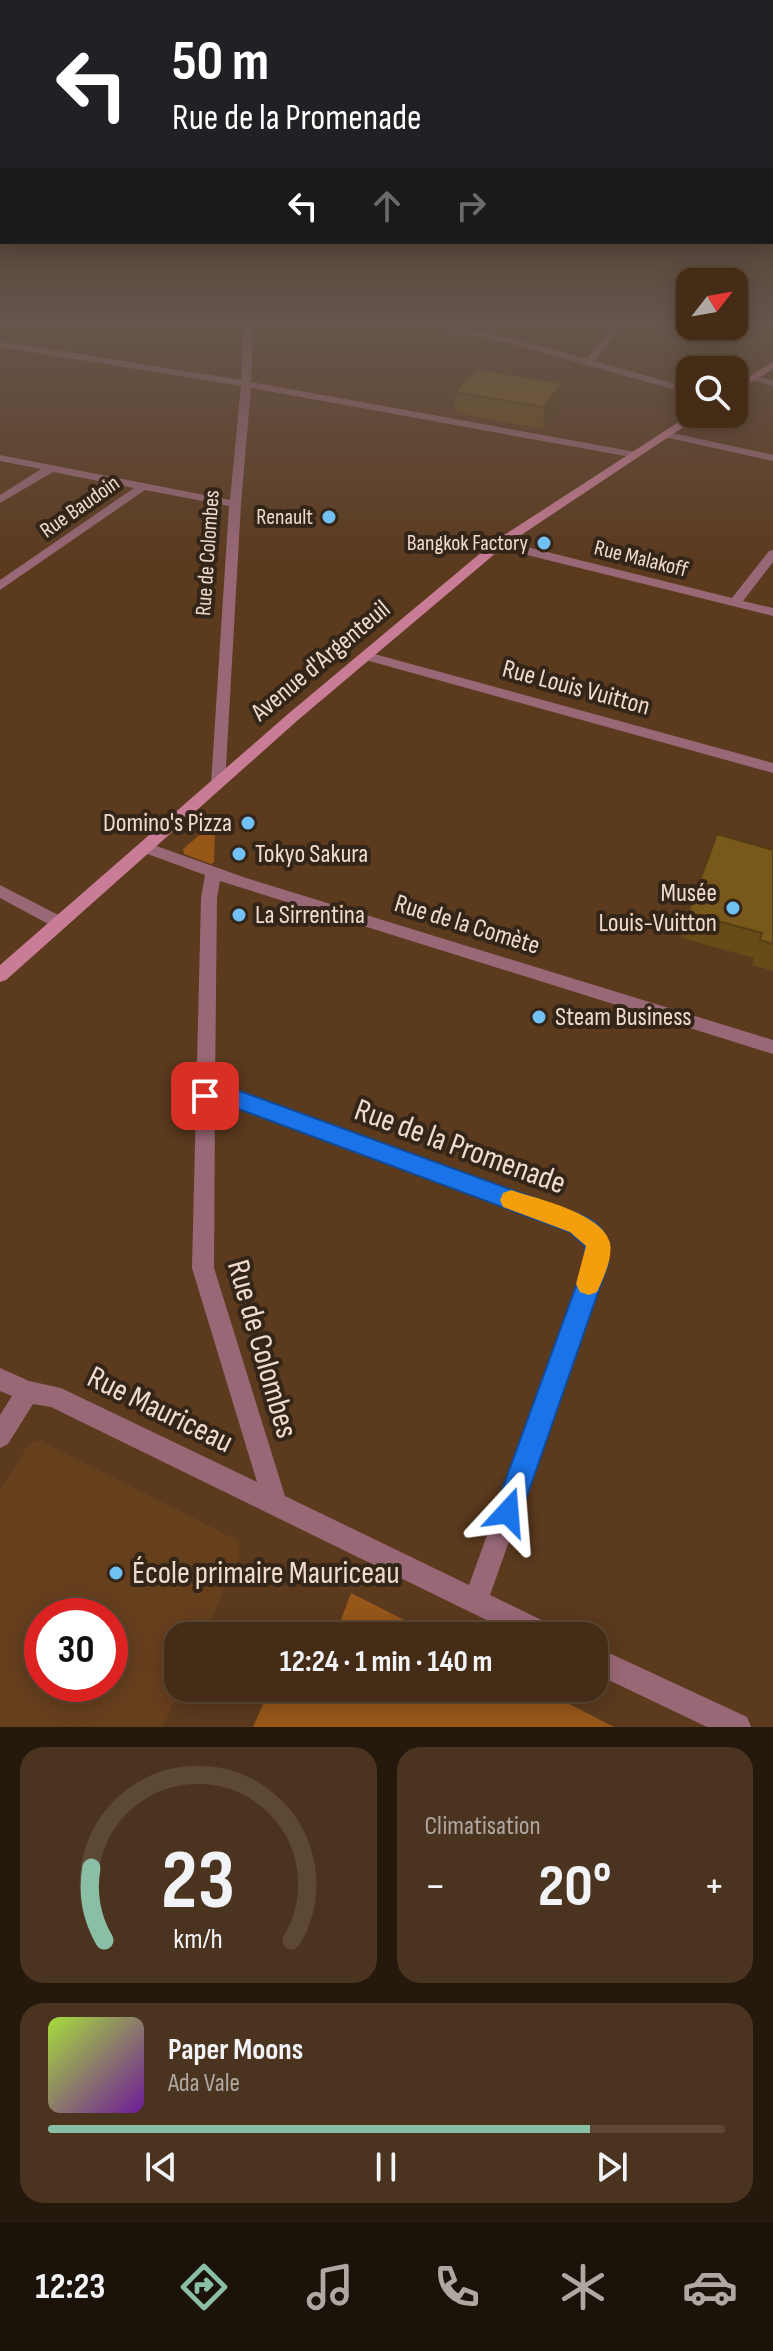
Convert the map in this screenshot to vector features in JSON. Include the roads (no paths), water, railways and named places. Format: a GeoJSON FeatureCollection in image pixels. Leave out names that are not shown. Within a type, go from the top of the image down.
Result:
{"type":"FeatureCollection","features":[{"type":"Feature","properties":{"kind":"main road","name":"Avenue d'Argenteuil"},"geometry":{"type":"LineString","coordinates":[[0,975],[499,544],[678,428]]}},
{"type":"Feature","properties":{"kind":"street","name":"Rue de Colombes"},"geometry":{"type":"LineString","coordinates":[[218,784],[244,407]]}},
{"type":"Feature","properties":{"kind":"street"},"geometry":{"type":"LineString","coordinates":[[370,407],[636,455]]}},
{"type":"Feature","properties":{"kind":"street"},"geometry":{"type":"LineString","coordinates":[[668,435],[773,458]]}},
{"type":"Feature","properties":{"kind":"street"},"geometry":{"type":"LineString","coordinates":[[0,458],[235,504]]}},
{"type":"Feature","properties":{"kind":"street"},"geometry":{"type":"LineString","coordinates":[[0,500],[51,468]]}},
{"type":"Feature","properties":{"kind":"street","name":"Rue Baudoin"},"geometry":{"type":"LineString","coordinates":[[0,586],[142,487]]}},
{"type":"Feature","properties":{"kind":"street","name":"Rue Malakoff"},"geometry":{"type":"LineString","coordinates":[[499,544],[773,612]]}},
{"type":"Feature","properties":{"kind":"street"},"geometry":{"type":"LineString","coordinates":[[736,602],[773,554]]}},
{"type":"Feature","properties":{"kind":"street","name":"Rue Louis Vuitton"},"geometry":{"type":"LineString","coordinates":[[367,656],[773,768]]}},
{"type":"Feature","properties":{"kind":"street","name":"Rue de la Comète"},"geometry":{"type":"LineString","coordinates":[[148,848],[213,873],[773,1047]]}},
{"type":"Feature","properties":{"kind":"street","name":"Rue de Colombes"},"geometry":{"type":"LineString","coordinates":[[213,873],[203,1268],[275,1503]]}},
{"type":"Feature","properties":{"kind":"street"},"geometry":{"type":"LineString","coordinates":[[0,891],[60,923]]}},
{"type":"Feature","properties":{"kind":"street","name":"Rue de la Promenade"},"geometry":{"type":"LineString","coordinates":[[205,1096],[237,1099],[578,1224],[598,1242],[596,1264],[475,1602]]}},
{"type":"Feature","properties":{"kind":"street","name":"Rue Mauriceau"},"geometry":{"type":"LineString","coordinates":[[0,1379],[28,1392],[53,1396],[517,1622]]}},
{"type":"Feature","properties":{"kind":"street"},"geometry":{"type":"LineString","coordinates":[[0,1436],[28,1392]]}},
{"type":"Feature","properties":{"kind":"street"},"geometry":{"type":"LineString","coordinates":[[608,1666],[737,1727]]}},
{"type":"Feature","properties":{"kind":"place","name":"Renault"},"geometry":{"type":"Point","coordinates":[329,517]}},
{"type":"Feature","properties":{"kind":"place","name":"Bangkok Factory"},"geometry":{"type":"Point","coordinates":[544,543]}},
{"type":"Feature","properties":{"kind":"place","name":"Domino's Pizza"},"geometry":{"type":"Point","coordinates":[248,823]}},
{"type":"Feature","properties":{"kind":"place","name":"Tokyo Sakura"},"geometry":{"type":"Point","coordinates":[239,854]}},
{"type":"Feature","properties":{"kind":"place","name":"Musée Louis-Vuitton"},"geometry":{"type":"Point","coordinates":[733,908]}},
{"type":"Feature","properties":{"kind":"place","name":"La Sirrentina"},"geometry":{"type":"Point","coordinates":[239,915]}},
{"type":"Feature","properties":{"kind":"place","name":"Steam Business"},"geometry":{"type":"Point","coordinates":[539,1017]}},
{"type":"Feature","properties":{"kind":"place","name":"École primaire Mauriceau"},"geometry":{"type":"Point","coordinates":[116,1573]}}]}
